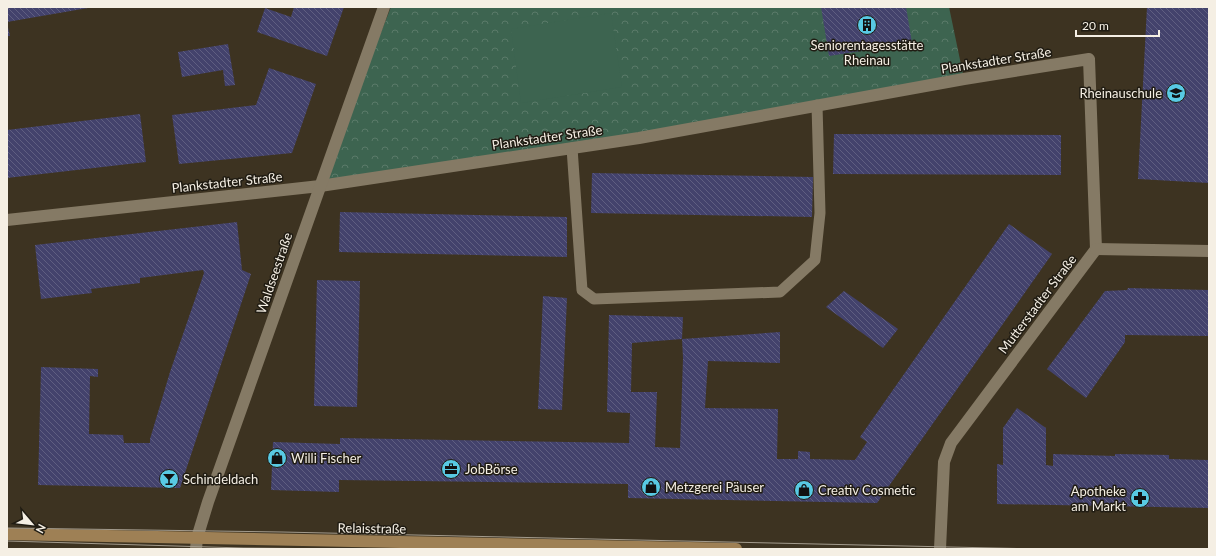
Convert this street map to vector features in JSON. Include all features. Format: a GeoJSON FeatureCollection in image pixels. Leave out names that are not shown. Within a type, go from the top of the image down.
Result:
{"type":"FeatureCollection","features":[{"type":"Feature","properties":{"kind":"main road","name":"Relaisstraße"},"geometry":{"type":"LineString","coordinates":[[7,534],[196,544],[736,549]]}},
{"type":"Feature","properties":{"kind":"street","name":"Waldseestraße"},"geometry":{"type":"LineString","coordinates":[[196,544],[211,494],[384,7]]}},
{"type":"Feature","properties":{"kind":"street","name":"Plankstadter Straße"},"geometry":{"type":"LineString","coordinates":[[7,220],[320,186],[639,138],[964,79],[1088,59],[1096,249]]}},
{"type":"Feature","properties":{"kind":"street"},"geometry":{"type":"LineString","coordinates":[[1096,249],[1209,251]]}},
{"type":"Feature","properties":{"kind":"street","name":"Mutterstadter Straße"},"geometry":{"type":"LineString","coordinates":[[940,549],[944,462],[951,443],[1096,249]]}},
{"type":"Feature","properties":{"kind":"lane"},"geometry":{"type":"LineString","coordinates":[[572,148],[582,290],[594,299],[780,292],[816,260],[820,213],[817,105]]}},
{"type":"Feature","properties":{"kind":"green space"},"geometry":{"type":"Polygon","coordinates":[[[391,7],[949,7],[964,79],[320,186],[391,7]]]}},
{"type":"Feature","properties":{"kind":"green space"},"geometry":{"type":"Polygon","coordinates":[[[611,13],[622,87],[521,103],[511,29],[611,13]]]}},
{"type":"Feature","properties":{"kind":"building"},"geometry":{"type":"Polygon","coordinates":[[[7,7],[88,7],[88,8],[7,22],[7,7]]]}},
{"type":"Feature","properties":{"kind":"building"},"geometry":{"type":"Polygon","coordinates":[[[294,7],[344,7],[327,56],[257,32],[265,8],[291,17],[294,7]]]}},
{"type":"Feature","properties":{"kind":"building","name":"Seniorentagesstätte Rheinau"},"geometry":{"type":"Polygon","coordinates":[[[821,7],[906,7],[912,43],[829,56],[821,7]]]}},
{"type":"Feature","properties":{"kind":"building","name":"Rheinauschule"},"geometry":{"type":"Polygon","coordinates":[[[1147,7],[1209,7],[1209,183],[1138,179],[1147,7]]]}},
{"type":"Feature","properties":{"kind":"building"},"geometry":{"type":"Polygon","coordinates":[[[7,23],[10,36],[7,36],[7,23]]]}},
{"type":"Feature","properties":{"kind":"building"},"geometry":{"type":"Polygon","coordinates":[[[228,44],[235,85],[225,86],[223,70],[182,77],[178,52],[228,44]]]}},
{"type":"Feature","properties":{"kind":"building"},"geometry":{"type":"Polygon","coordinates":[[[269,68],[316,84],[292,153],[179,164],[172,115],[256,105],[269,68]]]}},
{"type":"Feature","properties":{"kind":"building"},"geometry":{"type":"Polygon","coordinates":[[[140,114],[146,162],[7,178],[7,130],[140,114]]]}},
{"type":"Feature","properties":{"kind":"building"},"geometry":{"type":"Polygon","coordinates":[[[834,134],[1061,135],[1061,175],[833,174],[834,134]]]}},
{"type":"Feature","properties":{"kind":"building"},"geometry":{"type":"Polygon","coordinates":[[[592,173],[813,177],[812,217],[591,213],[592,173]]]}},
{"type":"Feature","properties":{"kind":"building"},"geometry":{"type":"Polygon","coordinates":[[[340,212],[567,217],[567,257],[339,252],[340,212]]]}},
{"type":"Feature","properties":{"kind":"building"},"geometry":{"type":"Polygon","coordinates":[[[237,222],[242,270],[251,274],[180,488],[38,485],[41,367],[98,369],[98,377],[90,376],[89,434],[123,435],[124,443],[150,443],[170,372],[204,273],[203,270],[140,278],[140,283],[91,289],[92,293],[41,299],[35,245],[237,222]]]}},
{"type":"Feature","properties":{"kind":"building"},"geometry":{"type":"Polygon","coordinates":[[[1009,224],[1052,254],[877,503],[628,498],[628,484],[339,480],[339,492],[271,490],[273,442],[340,444],[340,438],[629,443],[630,413],[607,412],[609,315],[683,317],[682,339],[780,332],[780,363],[708,361],[705,408],[778,409],[777,459],[798,459],[798,451],[810,452],[810,459],[855,460],[867,442],[860,437],[1009,224]],[[682,339],[632,343],[631,392],[657,392],[655,447],[680,448],[683,358],[682,339]]]}},
{"type":"Feature","properties":{"kind":"building"},"geometry":{"type":"Polygon","coordinates":[[[317,280],[360,281],[357,407],[314,406],[317,280]]]}},
{"type":"Feature","properties":{"kind":"building"},"geometry":{"type":"Polygon","coordinates":[[[1128,288],[1209,290],[1209,336],[1125,335],[1125,342],[1086,398],[1047,369],[1105,291],[1127,290],[1128,288]]]}},
{"type":"Feature","properties":{"kind":"building"},"geometry":{"type":"Polygon","coordinates":[[[844,291],[898,329],[883,348],[826,307],[844,291]]]}},
{"type":"Feature","properties":{"kind":"building"},"geometry":{"type":"Polygon","coordinates":[[[543,296],[567,298],[562,410],[538,409],[543,296]]]}},
{"type":"Feature","properties":{"kind":"building"},"geometry":{"type":"Polygon","coordinates":[[[1017,408],[1046,428],[1046,465],[1053,466],[1053,454],[1115,456],[1115,454],[1169,455],[1169,459],[1209,460],[1209,508],[997,504],[997,464],[1003,465],[1003,428],[1017,408]]]}},
{"type":"Feature","properties":{"kind":"tram line"},"geometry":{"type":"LineString","coordinates":[[7,528],[282,532],[1039,549]]}},
{"type":"Feature","properties":{"kind":"tram line"},"geometry":{"type":"LineString","coordinates":[[7,541],[243,548],[347,549]]}},
{"type":"Feature","properties":{"kind":"place","name":"Seniorentagesstätte Rheinau"},"geometry":{"type":"Point","coordinates":[867,25]}},
{"type":"Feature","properties":{"kind":"place","name":"Rheinauschule"},"geometry":{"type":"Point","coordinates":[1176,93]}},
{"type":"Feature","properties":{"kind":"place","name":"Willi Fischer"},"geometry":{"type":"Point","coordinates":[277,458]}},
{"type":"Feature","properties":{"kind":"place","name":"JobBörse"},"geometry":{"type":"Point","coordinates":[451,469]}},
{"type":"Feature","properties":{"kind":"place","name":"Schindeldach"},"geometry":{"type":"Point","coordinates":[169,479]}},
{"type":"Feature","properties":{"kind":"place","name":"Metzgerei Päuser"},"geometry":{"type":"Point","coordinates":[651,487]}},
{"type":"Feature","properties":{"kind":"place","name":"Creativ Cosmetic"},"geometry":{"type":"Point","coordinates":[804,490]}},
{"type":"Feature","properties":{"kind":"place","name":"Apotheke am Markt"},"geometry":{"type":"Point","coordinates":[1140,498]}}]}
